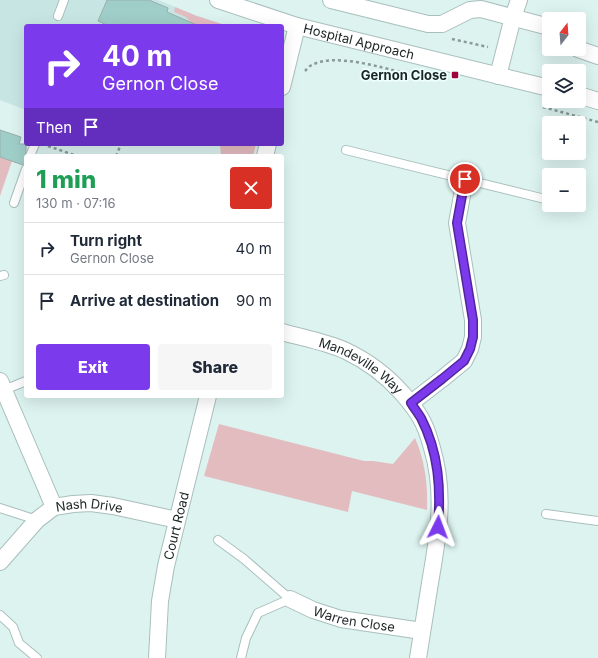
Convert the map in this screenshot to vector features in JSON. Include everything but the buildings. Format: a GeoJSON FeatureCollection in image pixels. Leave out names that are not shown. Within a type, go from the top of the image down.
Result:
{"type":"FeatureCollection","features":[{"type":"Feature","properties":{"kind":"street","name":"Hospital Approach"},"geometry":{"type":"LineString","coordinates":[[218,0],[297,26],[542,86]]}},
{"type":"Feature","properties":{"kind":"street"},"geometry":{"type":"LineString","coordinates":[[332,0],[428,24],[442,24],[470,10],[480,9],[542,25]]}},
{"type":"Feature","properties":{"kind":"street"},"geometry":{"type":"LineString","coordinates":[[498,76],[513,17],[519,0]]}},
{"type":"Feature","properties":{"kind":"street"},"geometry":{"type":"LineString","coordinates":[[284,79],[297,26]]}},
{"type":"Feature","properties":{"kind":"street"},"geometry":{"type":"LineString","coordinates":[[586,52],[598,56]]}},
{"type":"Feature","properties":{"kind":"street"},"geometry":{"type":"LineString","coordinates":[[586,97],[598,100]]}},
{"type":"Feature","properties":{"kind":"street"},"geometry":{"type":"LineString","coordinates":[[411,403],[464,361],[470,349],[473,337],[473,320],[457,223],[465,179]]}},
{"type":"Feature","properties":{"kind":"street","name":"Mandeville Way"},"geometry":{"type":"LineString","coordinates":[[284,333],[321,342],[346,351],[369,363],[392,382],[411,403],[421,417],[437,464],[440,489],[437,540],[418,658]]}},
{"type":"Feature","properties":{"kind":"street"},"geometry":{"type":"LineString","coordinates":[[2,385],[54,507]]}},
{"type":"Feature","properties":{"kind":"street","name":"Court Road"},"geometry":{"type":"LineString","coordinates":[[157,658],[160,602],[166,566],[208,398]]}},
{"type":"Feature","properties":{"kind":"street","name":"Nash Drive"},"geometry":{"type":"LineString","coordinates":[[0,562],[37,520],[54,507],[91,503],[113,506],[177,520]]}},
{"type":"Feature","properties":{"kind":"street","name":"Warren Close"},"geometry":{"type":"LineString","coordinates":[[290,598],[313,610],[342,619],[422,631]]}},
{"type":"Feature","properties":{"kind":"lane"},"geometry":{"type":"LineString","coordinates":[[58,16],[64,0]]}},
{"type":"Feature","properties":{"kind":"lane"},"geometry":{"type":"LineString","coordinates":[[346,150],[542,198]]}},
{"type":"Feature","properties":{"kind":"lane"},"geometry":{"type":"LineString","coordinates":[[14,203],[24,175]]}},
{"type":"Feature","properties":{"kind":"lane"},"geometry":{"type":"LineString","coordinates":[[2,385],[24,380]]}},
{"type":"Feature","properties":{"kind":"lane"},"geometry":{"type":"LineString","coordinates":[[0,508],[37,520]]}},
{"type":"Feature","properties":{"kind":"lane"},"geometry":{"type":"LineString","coordinates":[[546,514],[598,521]]}},
{"type":"Feature","properties":{"kind":"lane"},"geometry":{"type":"LineString","coordinates":[[218,540],[244,559],[290,598],[258,614],[246,638],[241,658]]}},
{"type":"Feature","properties":{"kind":"lane"},"geometry":{"type":"LineString","coordinates":[[0,615],[13,626],[19,643],[37,658]]}},
{"type":"Feature","properties":{"kind":"path"},"geometry":{"type":"LineString","coordinates":[[300,75],[311,65],[324,61],[352,61],[405,73]]}},
{"type":"Feature","properties":{"kind":"path"},"geometry":{"type":"LineString","coordinates":[[540,106],[598,122]]}},
{"type":"Feature","properties":{"kind":"path"},"geometry":{"type":"LineString","coordinates":[[50,146],[72,154]]}},
{"type":"Feature","properties":{"kind":"shaded area"},"geometry":{"type":"Polygon","coordinates":[[[0,0],[158,0],[197,16],[222,24],[24,24],[24,109],[0,100],[0,0]]]}},
{"type":"Feature","properties":{"kind":"shaded area"},"geometry":{"type":"Polygon","coordinates":[[[175,7],[222,24],[192,24],[186,17],[174,12],[175,7]]]}},
{"type":"Feature","properties":{"kind":"shaded area"},"geometry":{"type":"Polygon","coordinates":[[[220,146],[256,146],[254,154],[221,154],[220,146]]]}},
{"type":"Feature","properties":{"kind":"shaded area"},"geometry":{"type":"Polygon","coordinates":[[[0,157],[12,161],[0,196],[0,157]]]}},
{"type":"Feature","properties":{"kind":"shaded area"},"geometry":{"type":"Polygon","coordinates":[[[219,424],[364,461],[393,464],[415,438],[425,473],[427,510],[352,491],[348,512],[204,476],[219,424]]]}},
{"type":"Feature","properties":{"kind":"place","name":"Gernon Close"},"geometry":{"type":"Point","coordinates":[455,75]}},
{"type":"Feature","properties":{"kind":"route"},"geometry":{"type":"LineString","coordinates":[[438,527],[440,489],[437,464],[421,417],[411,403],[464,361],[470,349],[473,337],[473,320],[457,223],[465,179]]}}]}
